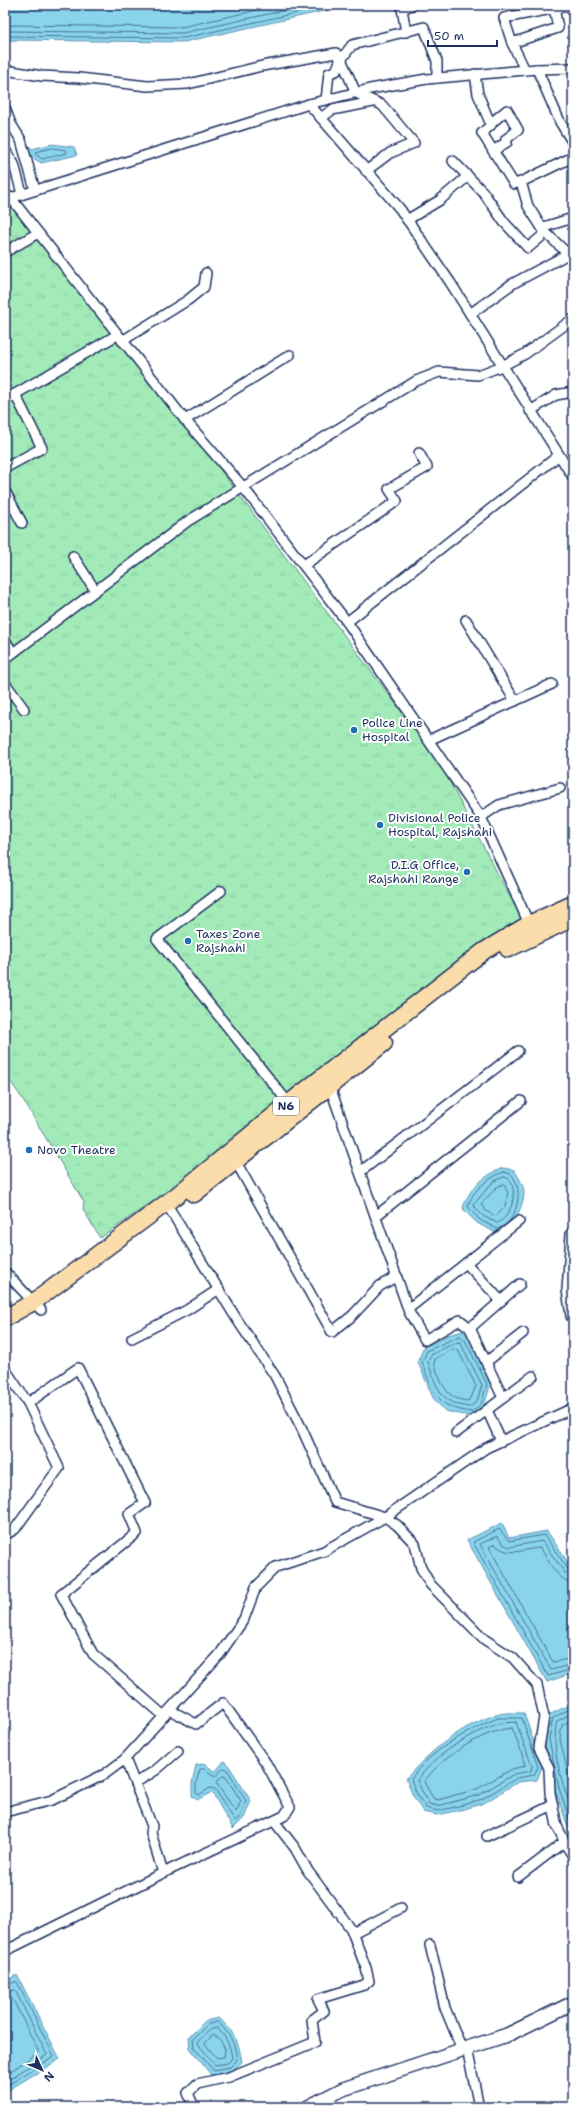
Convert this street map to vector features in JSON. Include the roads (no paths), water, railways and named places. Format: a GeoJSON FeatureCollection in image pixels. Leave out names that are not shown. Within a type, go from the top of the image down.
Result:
{"type":"FeatureCollection","features":[{"type":"Feature","properties":{"kind":"highway","name":"N6"},"geometry":{"type":"LineString","coordinates":[[169,1207],[236,1162],[293,1108],[330,1087],[496,955],[531,930],[573,904]]}},
{"type":"Feature","properties":{"kind":"highway","name":"N6"},"geometry":{"type":"LineString","coordinates":[[5,1330],[169,1207],[293,1108],[484,951],[531,930],[573,918]]}},
{"type":"Feature","properties":{"kind":"highway","name":"N6"},"geometry":{"type":"LineString","coordinates":[[5,1318],[38,1305]]}},
{"type":"Feature","properties":{"kind":"street"},"geometry":{"type":"LineString","coordinates":[[406,32],[402,9],[412,5]]}},
{"type":"Feature","properties":{"kind":"street"},"geometry":{"type":"LineString","coordinates":[[525,70],[512,43],[504,18],[573,5]]}},
{"type":"Feature","properties":{"kind":"street"},"geometry":{"type":"LineString","coordinates":[[512,43],[558,28],[554,8]]}},
{"type":"Feature","properties":{"kind":"street"},"geometry":{"type":"LineString","coordinates":[[326,100],[329,73],[336,71],[341,59],[352,45],[424,27],[437,61],[437,78]]}},
{"type":"Feature","properties":{"kind":"street"},"geometry":{"type":"LineString","coordinates":[[5,70],[42,76],[79,78],[147,86],[188,84],[262,66],[336,53],[341,59],[356,93],[382,106],[414,143],[390,153],[366,171]]}},
{"type":"Feature","properties":{"kind":"street"},"geometry":{"type":"LineString","coordinates":[[8,196],[22,194],[309,104],[356,93],[437,78],[537,69],[573,68]]}},
{"type":"Feature","properties":{"kind":"street"},"geometry":{"type":"LineString","coordinates":[[537,69],[560,122],[573,143]]}},
{"type":"Feature","properties":{"kind":"street"},"geometry":{"type":"LineString","coordinates":[[475,74],[478,94],[490,124]]}},
{"type":"Feature","properties":{"kind":"street"},"geometry":{"type":"LineString","coordinates":[[321,118],[332,110],[373,102]]}},
{"type":"Feature","properties":{"kind":"street"},"geometry":{"type":"LineString","coordinates":[[309,104],[407,220],[470,314],[558,456],[573,477]]}},
{"type":"Feature","properties":{"kind":"street"},"geometry":{"type":"LineString","coordinates":[[5,108],[22,145],[35,190]]}},
{"type":"Feature","properties":{"kind":"street"},"geometry":{"type":"LineString","coordinates":[[492,151],[507,142],[506,139],[518,130],[506,110],[482,133],[492,151],[514,184],[573,157]]}},
{"type":"Feature","properties":{"kind":"street"},"geometry":{"type":"LineString","coordinates":[[22,145],[6,151],[14,164],[22,194]]}},
{"type":"Feature","properties":{"kind":"street"},"geometry":{"type":"LineString","coordinates":[[453,161],[484,192],[504,222],[528,248],[540,237],[547,226],[573,218]]}},
{"type":"Feature","properties":{"kind":"street"},"geometry":{"type":"LineString","coordinates":[[407,220],[440,200],[468,176]]}},
{"type":"Feature","properties":{"kind":"street"},"geometry":{"type":"LineString","coordinates":[[521,182],[528,206],[544,231],[570,253],[573,263]]}},
{"type":"Feature","properties":{"kind":"street"},"geometry":{"type":"LineString","coordinates":[[8,196],[185,420],[243,487],[347,622],[481,817],[531,930]]}},
{"type":"Feature","properties":{"kind":"street"},"geometry":{"type":"LineString","coordinates":[[5,252],[38,233]]}},
{"type":"Feature","properties":{"kind":"street"},"geometry":{"type":"LineString","coordinates":[[470,314],[512,284],[570,253]]}},
{"type":"Feature","properties":{"kind":"street"},"geometry":{"type":"LineString","coordinates":[[5,400],[188,300],[204,287],[206,273]]}},
{"type":"Feature","properties":{"kind":"street"},"geometry":{"type":"LineString","coordinates":[[5,659],[188,521],[416,381],[439,372],[478,375],[502,366],[525,354],[573,319]]}},
{"type":"Feature","properties":{"kind":"street"},"geometry":{"type":"LineString","coordinates":[[185,420],[290,355]]}},
{"type":"Feature","properties":{"kind":"street"},"geometry":{"type":"LineString","coordinates":[[530,411],[556,395],[573,392]]}},
{"type":"Feature","properties":{"kind":"street"},"geometry":{"type":"LineString","coordinates":[[5,468],[42,448],[15,394]]}},
{"type":"Feature","properties":{"kind":"street"},"geometry":{"type":"LineString","coordinates":[[304,565],[397,501],[389,489],[427,467],[419,453]]}},
{"type":"Feature","properties":{"kind":"street"},"geometry":{"type":"LineString","coordinates":[[347,622],[558,456]]}},
{"type":"Feature","properties":{"kind":"street"},"geometry":{"type":"LineString","coordinates":[[5,491],[22,523]]}},
{"type":"Feature","properties":{"kind":"street"},"geometry":{"type":"LineString","coordinates":[[73,556],[95,590]]}},
{"type":"Feature","properties":{"kind":"street"},"geometry":{"type":"LineString","coordinates":[[466,620],[515,701]]}},
{"type":"Feature","properties":{"kind":"street"},"geometry":{"type":"LineString","coordinates":[[5,640],[13,653]]}},
{"type":"Feature","properties":{"kind":"street"},"geometry":{"type":"LineString","coordinates":[[5,683],[24,709]]}},
{"type":"Feature","properties":{"kind":"street"},"geometry":{"type":"LineString","coordinates":[[429,740],[552,684]]}},
{"type":"Feature","properties":{"kind":"street"},"geometry":{"type":"LineString","coordinates":[[481,817],[499,805],[560,788]]}},
{"type":"Feature","properties":{"kind":"street"},"geometry":{"type":"LineString","coordinates":[[221,890],[157,939],[293,1108]]}},
{"type":"Feature","properties":{"kind":"street"},"geometry":{"type":"LineString","coordinates":[[360,1172],[518,1050]]}},
{"type":"Feature","properties":{"kind":"street"},"geometry":{"type":"LineString","coordinates":[[330,1087],[408,1308],[425,1340],[460,1320],[470,1328],[503,1398]]}},
{"type":"Feature","properties":{"kind":"street"},"geometry":{"type":"LineString","coordinates":[[376,1216],[521,1101]]}},
{"type":"Feature","properties":{"kind":"street"},"geometry":{"type":"LineString","coordinates":[[236,1162],[332,1332],[352,1316],[380,1286],[396,1276]]}},
{"type":"Feature","properties":{"kind":"street"},"geometry":{"type":"LineString","coordinates":[[169,1207],[219,1289],[275,1376],[302,1429],[335,1502],[385,1517],[397,1525],[415,1544],[421,1568],[430,1584],[484,1639],[513,1658],[537,1685],[544,1717],[539,1748],[548,1768],[557,1826],[564,1842],[573,1856]]}},
{"type":"Feature","properties":{"kind":"street"},"geometry":{"type":"LineString","coordinates":[[408,1308],[519,1221]]}},
{"type":"Feature","properties":{"kind":"street"},"geometry":{"type":"LineString","coordinates":[[573,1234],[569,1290],[573,1316]]}},
{"type":"Feature","properties":{"kind":"street"},"geometry":{"type":"LineString","coordinates":[[466,1263],[501,1301]]}},
{"type":"Feature","properties":{"kind":"street"},"geometry":{"type":"LineString","coordinates":[[5,1272],[38,1305]]}},
{"type":"Feature","properties":{"kind":"street"},"geometry":{"type":"LineString","coordinates":[[470,1328],[520,1284]]}},
{"type":"Feature","properties":{"kind":"street"},"geometry":{"type":"LineString","coordinates":[[132,1338],[187,1310],[219,1289]]}},
{"type":"Feature","properties":{"kind":"street"},"geometry":{"type":"LineString","coordinates":[[486,1362],[523,1333]]}},
{"type":"Feature","properties":{"kind":"street"},"geometry":{"type":"LineString","coordinates":[[5,1951],[163,1873],[284,1816],[290,1807],[266,1764],[223,1703],[196,1724],[167,1713],[93,1654],[61,1594],[137,1533],[129,1514],[145,1503],[78,1368],[28,1403]]}},
{"type":"Feature","properties":{"kind":"street"},"geometry":{"type":"LineString","coordinates":[[5,1369],[28,1403],[59,1468],[15,1529],[5,1535]]}},
{"type":"Feature","properties":{"kind":"street"},"geometry":{"type":"LineString","coordinates":[[456,1433],[533,1376]]}},
{"type":"Feature","properties":{"kind":"street"},"geometry":{"type":"LineString","coordinates":[[5,1812],[52,1800],[105,1774],[125,1759],[220,1654],[244,1619],[256,1587],[276,1567],[324,1551],[385,1517],[486,1448],[573,1408]]}},
{"type":"Feature","properties":{"kind":"street"},"geometry":{"type":"LineString","coordinates":[[487,1410],[501,1441]]}},
{"type":"Feature","properties":{"kind":"street"},"geometry":{"type":"LineString","coordinates":[[135,1783],[156,1770],[178,1751]]}},
{"type":"Feature","properties":{"kind":"street"},"geometry":{"type":"LineString","coordinates":[[125,1759],[152,1826],[151,1833],[163,1873]]}},
{"type":"Feature","properties":{"kind":"street"},"geometry":{"type":"LineString","coordinates":[[487,1836],[553,1805]]}},
{"type":"Feature","properties":{"kind":"street"},"geometry":{"type":"LineString","coordinates":[[194,2107],[188,2093],[197,2084],[229,2077],[315,2042],[312,2020],[324,2011],[318,1999],[364,1985],[369,1981],[366,1968],[353,1933],[308,1871],[295,1848],[274,1821]]}},
{"type":"Feature","properties":{"kind":"street"},"geometry":{"type":"LineString","coordinates":[[518,1877],[564,1842]]}},
{"type":"Feature","properties":{"kind":"street"},"geometry":{"type":"LineString","coordinates":[[353,1933],[401,1908]]}},
{"type":"Feature","properties":{"kind":"street"},"geometry":{"type":"LineString","coordinates":[[430,1944],[445,2008],[465,2049],[479,2107]]}},
{"type":"Feature","properties":{"kind":"street"},"geometry":{"type":"LineString","coordinates":[[308,2107],[343,2089],[507,2035],[573,2003]]}},
{"type":"Feature","properties":{"kind":"water"},"geometry":{"type":"Polygon","coordinates":[[[5,5],[351,5],[184,42],[5,40],[5,5]]]}},
{"type":"Feature","properties":{"kind":"water"},"geometry":{"type":"Polygon","coordinates":[[[22,138],[32,149],[52,144],[74,147],[77,155],[41,163],[30,156],[22,138]]]}},
{"type":"Feature","properties":{"kind":"water"},"geometry":{"type":"Polygon","coordinates":[[[503,1168],[514,1170],[522,1184],[524,1193],[516,1218],[502,1231],[496,1233],[477,1223],[463,1209],[468,1195],[473,1189],[483,1179],[503,1168]]]}},
{"type":"Feature","properties":{"kind":"water"},"geometry":{"type":"Polygon","coordinates":[[[463,1331],[469,1338],[491,1383],[484,1406],[474,1417],[445,1411],[433,1398],[418,1362],[423,1348],[448,1335],[463,1331]]]}},
{"type":"Feature","properties":{"kind":"water"},"geometry":{"type":"Polygon","coordinates":[[[502,1523],[509,1538],[547,1531],[573,1570],[573,1673],[547,1682],[467,1540],[502,1523]]]}},
{"type":"Feature","properties":{"kind":"water"},"geometry":{"type":"Polygon","coordinates":[[[573,1703],[573,1842],[555,1789],[544,1739],[549,1715],[573,1703]]]}},
{"type":"Feature","properties":{"kind":"water"},"geometry":{"type":"Polygon","coordinates":[[[503,1713],[524,1713],[542,1767],[537,1780],[518,1782],[484,1803],[468,1808],[438,1815],[423,1812],[413,1796],[406,1779],[424,1759],[459,1732],[484,1719],[503,1713]]]}},
{"type":"Feature","properties":{"kind":"water"},"geometry":{"type":"Polygon","coordinates":[[[224,1761],[229,1766],[251,1801],[244,1818],[233,1829],[212,1792],[197,1800],[192,1796],[192,1783],[196,1765],[205,1764],[215,1772],[224,1761]]]}},
{"type":"Feature","properties":{"kind":"water"},"geometry":{"type":"Polygon","coordinates":[[[573,1934],[573,1952],[568,1946],[567,1939],[573,1934]]]}},
{"type":"Feature","properties":{"kind":"water"},"geometry":{"type":"Polygon","coordinates":[[[17,1975],[60,2059],[5,2092],[5,1983],[17,1975]]]}},
{"type":"Feature","properties":{"kind":"water"},"geometry":{"type":"Polygon","coordinates":[[[219,2018],[229,2028],[235,2037],[242,2062],[232,2071],[211,2075],[190,2048],[189,2037],[205,2021],[219,2018]]]}},
{"type":"Feature","properties":{"kind":"place","name":"Police Line Hospital"},"geometry":{"type":"Point","coordinates":[354,730]}},
{"type":"Feature","properties":{"kind":"place","name":"Divisional Police Hospital, Rajshahi"},"geometry":{"type":"Point","coordinates":[380,825]}},
{"type":"Feature","properties":{"kind":"place","name":"D.I.G Office, Rajshahi Range"},"geometry":{"type":"Point","coordinates":[467,872]}},
{"type":"Feature","properties":{"kind":"place","name":"Taxes Zone Rajshahi"},"geometry":{"type":"Point","coordinates":[188,941]}},
{"type":"Feature","properties":{"kind":"place","name":"Novo Theatre"},"geometry":{"type":"Point","coordinates":[29,1150]}}]}
